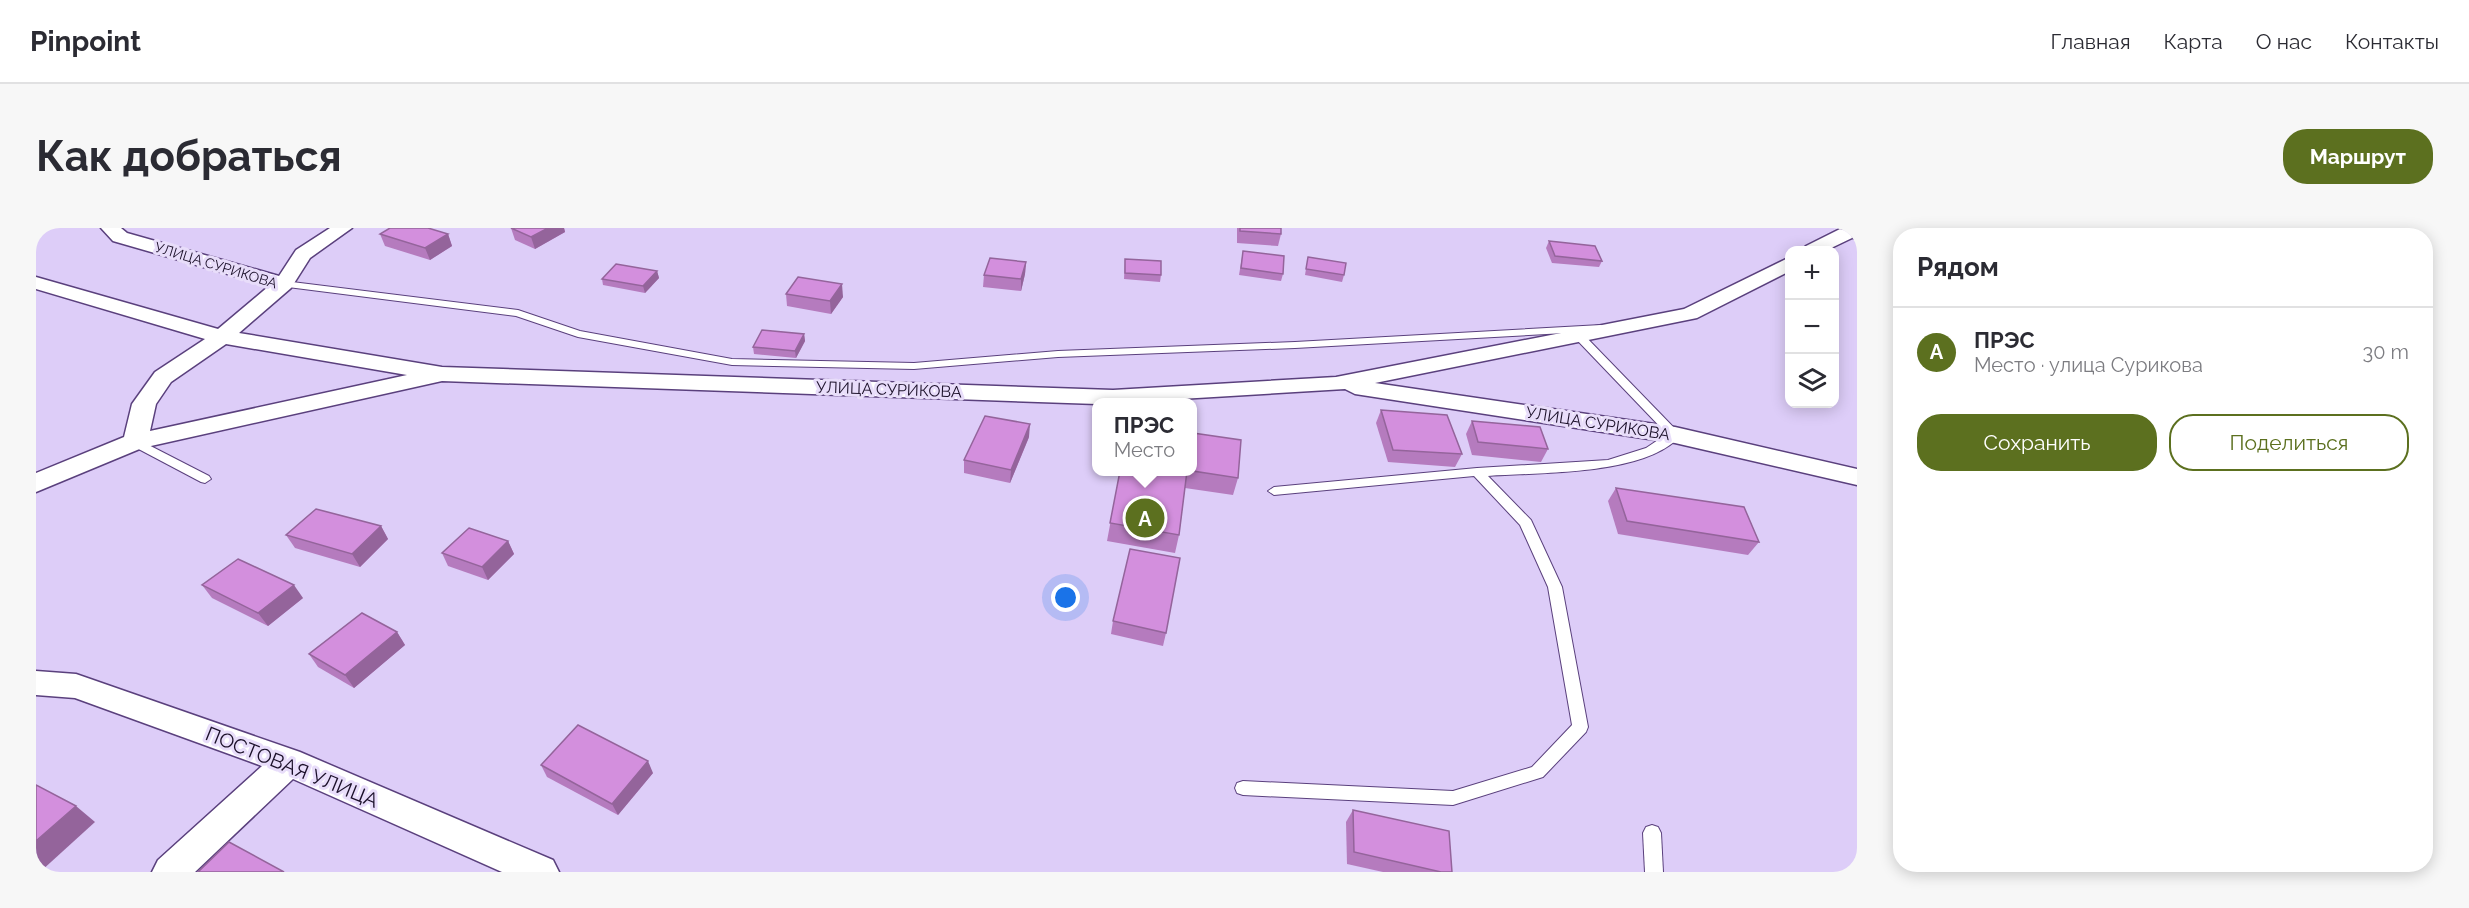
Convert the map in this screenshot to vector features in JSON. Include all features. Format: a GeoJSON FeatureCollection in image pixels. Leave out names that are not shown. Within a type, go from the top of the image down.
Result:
{"type":"FeatureCollection","features":[{"type":"Feature","properties":{"kind":"street","name":"УЛИЦА СУРИКОВА"},"geometry":{"type":"LineString","coordinates":[[110,228],[120,237],[284,284]]}},
{"type":"Feature","properties":{"kind":"street"},"geometry":{"type":"LineString","coordinates":[[284,284],[303,254],[343,228]]}},
{"type":"Feature","properties":{"kind":"street"},"geometry":{"type":"LineString","coordinates":[[1821,246],[1853,231]]}},
{"type":"Feature","properties":{"kind":"street","name":"УЛИЦА СУРИКОВА"},"geometry":{"type":"LineString","coordinates":[[442,374],[1113,397],[1336,384],[1690,314],[1785,265]]}},
{"type":"Feature","properties":{"kind":"street"},"geometry":{"type":"LineString","coordinates":[[36,283],[222,337],[442,374]]}},
{"type":"Feature","properties":{"kind":"street","name":"УЛИЦА СУРИКОВА"},"geometry":{"type":"LineString","coordinates":[[135,442],[144,404],[163,377],[222,337],[284,284]]}},
{"type":"Feature","properties":{"kind":"street"},"geometry":{"type":"LineString","coordinates":[[36,483],[135,442],[442,374]]}},
{"type":"Feature","properties":{"kind":"street","name":"УЛИЦА СУРИКОВА"},"geometry":{"type":"LineString","coordinates":[[1336,384],[1675,435],[1857,477]]}},
{"type":"Feature","properties":{"kind":"street","name":"ПОСТОВАЯ УЛИЦА"},"geometry":{"type":"LineString","coordinates":[[36,683],[76,686],[289,762],[541,872]]}},
{"type":"Feature","properties":{"kind":"street"},"geometry":{"type":"LineString","coordinates":[[170,872],[289,762]]}},
{"type":"Feature","properties":{"kind":"lane"},"geometry":{"type":"LineString","coordinates":[[284,284],[518,313],[578,334],[732,362],[915,366],[1058,354],[1621,328]]}},
{"type":"Feature","properties":{"kind":"lane"},"geometry":{"type":"LineString","coordinates":[[1274,491],[1478,472],[1610,464],[1650,451],[1675,435],[1580,337]]}},
{"type":"Feature","properties":{"kind":"lane"},"geometry":{"type":"LineString","coordinates":[[135,442],[205,479]]}},
{"type":"Feature","properties":{"kind":"lane"},"geometry":{"type":"LineString","coordinates":[[1243,788],[1453,798],[1537,772],[1580,727],[1555,587],[1526,523],[1478,472]]}},
{"type":"Feature","properties":{"kind":"lane"},"geometry":{"type":"LineString","coordinates":[[1652,833],[1654,872]]}},
{"type":"Feature","properties":{"kind":"building"},"geometry":{"type":"Polygon","coordinates":[[[390,228],[428,228],[448,234],[425,248],[380,234],[390,228]]]}},
{"type":"Feature","properties":{"kind":"building"},"geometry":{"type":"Polygon","coordinates":[[[511,228],[548,228],[531,237],[511,228]]]}},
{"type":"Feature","properties":{"kind":"building"},"geometry":{"type":"Polygon","coordinates":[[[1240,228],[1281,228],[1281,234],[1240,231],[1240,228]]]}},
{"type":"Feature","properties":{"kind":"building"},"geometry":{"type":"Polygon","coordinates":[[[1549,241],[1595,246],[1602,261],[1555,256],[1549,241]]]}},
{"type":"Feature","properties":{"kind":"building"},"geometry":{"type":"Polygon","coordinates":[[[1243,251],[1284,256],[1283,274],[1241,268],[1243,251]]]}},
{"type":"Feature","properties":{"kind":"building"},"geometry":{"type":"Polygon","coordinates":[[[1308,257],[1346,263],[1344,275],[1306,269],[1308,257]]]}},
{"type":"Feature","properties":{"kind":"building"},"geometry":{"type":"Polygon","coordinates":[[[990,258],[1026,262],[1021,279],[984,275],[990,258]]]}},
{"type":"Feature","properties":{"kind":"building"},"geometry":{"type":"Polygon","coordinates":[[[1125,259],[1161,261],[1161,275],[1125,273],[1125,259]]]}},
{"type":"Feature","properties":{"kind":"building"},"geometry":{"type":"Polygon","coordinates":[[[616,264],[657,271],[643,286],[602,279],[616,264]]]}},
{"type":"Feature","properties":{"kind":"building"},"geometry":{"type":"Polygon","coordinates":[[[798,277],[842,284],[830,301],[786,294],[798,277]]]}},
{"type":"Feature","properties":{"kind":"building"},"geometry":{"type":"Polygon","coordinates":[[[762,330],[804,334],[795,351],[753,347],[762,330]]]}},
{"type":"Feature","properties":{"kind":"building"},"geometry":{"type":"Polygon","coordinates":[[[1381,410],[1447,415],[1462,454],[1393,450],[1381,410]]]}},
{"type":"Feature","properties":{"kind":"building"},"geometry":{"type":"Polygon","coordinates":[[[985,416],[1030,424],[1011,470],[964,460],[985,416]]]}},
{"type":"Feature","properties":{"kind":"building"},"geometry":{"type":"Polygon","coordinates":[[[1472,421],[1540,427],[1548,449],[1478,442],[1472,421]]]}},
{"type":"Feature","properties":{"kind":"building"},"geometry":{"type":"Polygon","coordinates":[[[1197,434],[1241,440],[1238,478],[1197,472],[1197,434]]]}},
{"type":"Feature","properties":{"kind":"building"},"geometry":{"type":"Polygon","coordinates":[[[1119,476],[1186,476],[1179,535],[1110,523],[1119,476]]]}},
{"type":"Feature","properties":{"kind":"building"},"geometry":{"type":"Polygon","coordinates":[[[1616,488],[1744,507],[1759,542],[1627,521],[1616,488]]]}},
{"type":"Feature","properties":{"kind":"building"},"geometry":{"type":"Polygon","coordinates":[[[316,509],[381,526],[352,554],[286,535],[316,509]]]}},
{"type":"Feature","properties":{"kind":"building"},"geometry":{"type":"Polygon","coordinates":[[[469,528],[508,541],[482,567],[442,553],[469,528]]]}},
{"type":"Feature","properties":{"kind":"building"},"geometry":{"type":"Polygon","coordinates":[[[1130,549],[1180,558],[1166,633],[1113,621],[1130,549]]]}},
{"type":"Feature","properties":{"kind":"building"},"geometry":{"type":"Polygon","coordinates":[[[238,559],[294,585],[258,613],[202,585],[238,559]]]}},
{"type":"Feature","properties":{"kind":"building"},"geometry":{"type":"Polygon","coordinates":[[[362,613],[397,632],[345,675],[309,654],[362,613]]]}},
{"type":"Feature","properties":{"kind":"building"},"geometry":{"type":"Polygon","coordinates":[[[578,725],[648,761],[612,804],[541,765],[578,725]]]}},
{"type":"Feature","properties":{"kind":"building"},"geometry":{"type":"Polygon","coordinates":[[[36,785],[76,806],[36,841],[36,785]]]}},
{"type":"Feature","properties":{"kind":"building"},"geometry":{"type":"Polygon","coordinates":[[[1353,810],[1449,831],[1452,872],[1441,872],[1354,852],[1353,810]]]}},
{"type":"Feature","properties":{"kind":"building"},"geometry":{"type":"Polygon","coordinates":[[[229,842],[284,872],[198,872],[229,842]]]}},
{"type":"Feature","properties":{"kind":"place","name":"ПРЭС"},"geometry":{"type":"Point","coordinates":[1145,518]}}]}
